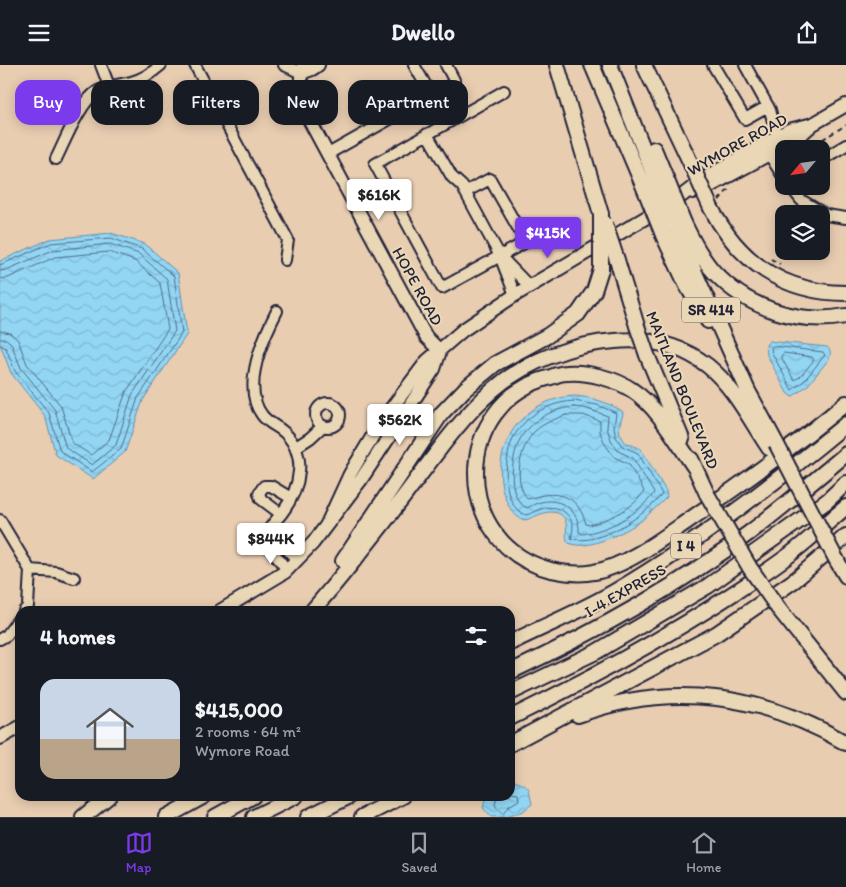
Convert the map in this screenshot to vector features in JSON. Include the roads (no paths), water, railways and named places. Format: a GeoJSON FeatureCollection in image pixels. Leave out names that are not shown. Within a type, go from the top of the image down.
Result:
{"type":"FeatureCollection","features":[{"type":"Feature","properties":{"kind":"highway","name":"MAITLAND BOULEVARD"},"geometry":{"type":"LineString","coordinates":[[557,65],[601,214],[647,355],[694,467],[707,494],[750,568],[778,608],[846,693]]}},
{"type":"Feature","properties":{"kind":"highway"},"geometry":{"type":"LineString","coordinates":[[592,65],[663,235],[687,286],[748,391]]}},
{"type":"Feature","properties":{"kind":"highway","name":"SR 414"},"geometry":{"type":"LineString","coordinates":[[610,65],[662,181],[772,446],[816,520],[846,576]]}},
{"type":"Feature","properties":{"kind":"highway"},"geometry":{"type":"LineString","coordinates":[[618,65],[662,181]]}},
{"type":"Feature","properties":{"kind":"highway"},"geometry":{"type":"LineString","coordinates":[[644,65],[690,164],[717,204],[725,232],[732,242],[741,252],[762,268],[784,280],[813,291],[846,293]]}},
{"type":"Feature","properties":{"kind":"highway"},"geometry":{"type":"LineString","coordinates":[[309,606],[327,584],[374,517],[441,414],[465,389],[495,364],[547,336],[578,315],[594,291],[601,269],[601,214]]}},
{"type":"Feature","properties":{"kind":"highway"},"geometry":{"type":"LineString","coordinates":[[680,225],[714,272],[742,296],[757,305],[780,314],[796,317],[820,319],[846,316]]}},
{"type":"Feature","properties":{"kind":"highway"},"geometry":{"type":"LineString","coordinates":[[316,606],[374,536],[467,415],[495,388],[523,369],[551,356],[597,342],[630,340],[650,341],[687,353],[707,365],[719,376],[772,446]]}},
{"type":"Feature","properties":{"kind":"highway"},"geometry":{"type":"LineString","coordinates":[[694,467],[656,413],[632,389],[601,375],[567,373],[534,381],[510,397],[491,419],[479,445],[475,474],[480,503],[492,530],[512,551],[538,567],[566,574],[595,572],[627,561],[656,543],[753,476],[846,403]]}},
{"type":"Feature","properties":{"kind":"highway","name":"I 4"},"geometry":{"type":"LineString","coordinates":[[515,641],[617,591],[659,564],[754,499],[846,424]]}},
{"type":"Feature","properties":{"kind":"highway","name":"I-4 EXPRESS"},"geometry":{"type":"LineString","coordinates":[[515,669],[617,617],[707,561],[748,533],[812,484],[846,454]]}},
{"type":"Feature","properties":{"kind":"highway"},"geometry":{"type":"LineString","coordinates":[[515,691],[596,652],[708,586],[828,501],[846,483]]}},
{"type":"Feature","properties":{"kind":"highway"},"geometry":{"type":"LineString","coordinates":[[515,715],[634,654],[708,610],[789,555],[846,507]]}},
{"type":"Feature","properties":{"kind":"highway"},"geometry":{"type":"LineString","coordinates":[[515,742],[716,634],[795,581],[846,535]]}},
{"type":"Feature","properties":{"kind":"highway"},"geometry":{"type":"LineString","coordinates":[[814,654],[846,685]]}},
{"type":"Feature","properties":{"kind":"highway"},"geometry":{"type":"LineString","coordinates":[[526,736],[581,714],[620,703],[661,697],[699,696],[721,697],[762,706],[806,722],[846,743]]}},
{"type":"Feature","properties":{"kind":"highway"},"geometry":{"type":"LineString","coordinates":[[83,817],[103,801]]}},
{"type":"Feature","properties":{"kind":"highway"},"geometry":{"type":"LineString","coordinates":[[166,817],[195,801]]}},
{"type":"Feature","properties":{"kind":"highway"},"geometry":{"type":"LineString","coordinates":[[215,817],[244,801]]}},
{"type":"Feature","properties":{"kind":"highway"},"geometry":{"type":"LineString","coordinates":[[254,817],[286,801]]}},
{"type":"Feature","properties":{"kind":"highway"},"geometry":{"type":"LineString","coordinates":[[308,817],[340,801]]}},
{"type":"Feature","properties":{"kind":"highway"},"geometry":{"type":"LineString","coordinates":[[362,817],[393,801]]}},
{"type":"Feature","properties":{"kind":"main road"},"geometry":{"type":"LineString","coordinates":[[300,68],[312,69],[318,65]]}},
{"type":"Feature","properties":{"kind":"main road","name":"HOPE ROAD"},"geometry":{"type":"LineString","coordinates":[[300,68],[303,106],[426,337],[440,351]]}},
{"type":"Feature","properties":{"kind":"main road","name":"WYMORE ROAD"},"geometry":{"type":"LineString","coordinates":[[679,198],[709,186],[795,140],[813,124],[846,105]]}},
{"type":"Feature","properties":{"kind":"main road","name":"WYMORE ROAD"},"geometry":{"type":"LineString","coordinates":[[229,606],[288,570],[313,543],[360,481],[434,369],[440,351],[463,329],[529,286],[679,198],[705,178],[789,130],[813,124]]}},
{"type":"Feature","properties":{"kind":"main road"},"geometry":{"type":"LineString","coordinates":[[0,738],[15,730]]}},
{"type":"Feature","properties":{"kind":"street"},"geometry":{"type":"LineString","coordinates":[[101,65],[107,80]]}},
{"type":"Feature","properties":{"kind":"street"},"geometry":{"type":"LineString","coordinates":[[136,80],[152,73],[161,65]]}},
{"type":"Feature","properties":{"kind":"street"},"geometry":{"type":"LineString","coordinates":[[195,65],[288,240],[285,260]]}},
{"type":"Feature","properties":{"kind":"street"},"geometry":{"type":"LineString","coordinates":[[284,65],[300,68]]}},
{"type":"Feature","properties":{"kind":"street"},"geometry":{"type":"LineString","coordinates":[[414,65],[423,80]]}},
{"type":"Feature","properties":{"kind":"street"},"geometry":{"type":"LineString","coordinates":[[446,65],[454,80]]}},
{"type":"Feature","properties":{"kind":"street"},"geometry":{"type":"LineString","coordinates":[[713,65],[745,119],[768,106]]}},
{"type":"Feature","properties":{"kind":"street"},"geometry":{"type":"LineString","coordinates":[[749,66],[768,106],[777,137]]}},
{"type":"Feature","properties":{"kind":"street"},"geometry":{"type":"LineString","coordinates":[[465,192],[490,179],[526,242],[442,288],[375,164],[504,91]]}},
{"type":"Feature","properties":{"kind":"street"},"geometry":{"type":"LineString","coordinates":[[56,159],[87,100],[91,97]]}},
{"type":"Feature","properties":{"kind":"street"},"geometry":{"type":"LineString","coordinates":[[328,154],[380,125]]}},
{"type":"Feature","properties":{"kind":"street"},"geometry":{"type":"LineString","coordinates":[[427,134],[452,177],[462,186],[500,255],[515,295]]}},
{"type":"Feature","properties":{"kind":"street"},"geometry":{"type":"LineString","coordinates":[[830,155],[846,145]]}},
{"type":"Feature","properties":{"kind":"street"},"geometry":{"type":"LineString","coordinates":[[769,154],[775,164]]}},
{"type":"Feature","properties":{"kind":"street"},"geometry":{"type":"LineString","coordinates":[[797,195],[801,200],[826,215],[846,218]]}},
{"type":"Feature","properties":{"kind":"street"},"geometry":{"type":"LineString","coordinates":[[500,255],[529,286]]}},
{"type":"Feature","properties":{"kind":"street"},"geometry":{"type":"LineString","coordinates":[[277,311],[254,369],[254,399],[263,417],[284,432],[296,447],[300,469],[291,498],[281,514],[269,527],[267,534],[267,544],[288,570]]}},
{"type":"Feature","properties":{"kind":"street"},"geometry":{"type":"LineString","coordinates":[[296,447],[323,426]]}},
{"type":"Feature","properties":{"kind":"street"},"geometry":{"type":"LineString","coordinates":[[281,514],[261,499],[259,493],[264,486],[271,486],[291,498]]}},
{"type":"Feature","properties":{"kind":"street"},"geometry":{"type":"LineString","coordinates":[[0,520],[30,570],[28,606]]}},
{"type":"Feature","properties":{"kind":"street"},"geometry":{"type":"LineString","coordinates":[[267,534],[274,535],[298,560]]}},
{"type":"Feature","properties":{"kind":"street"},"geometry":{"type":"LineString","coordinates":[[30,570],[56,572],[74,578]]}},
{"type":"Feature","properties":{"kind":"street"},"geometry":{"type":"LineString","coordinates":[[0,639],[7,635],[15,624]]}},
{"type":"Feature","properties":{"kind":"water"},"geometry":{"type":"Polygon","coordinates":[[[111,233],[145,244],[178,273],[187,334],[143,400],[125,452],[93,479],[56,455],[45,416],[11,373],[0,344],[0,261],[50,239],[111,233]]]}},
{"type":"Feature","properties":{"kind":"water"},"geometry":{"type":"Polygon","coordinates":[[[769,341],[827,347],[830,351],[829,359],[808,385],[792,397],[787,393],[767,355],[766,345],[769,341]]]}},
{"type":"Feature","properties":{"kind":"water"},"geometry":{"type":"Polygon","coordinates":[[[574,396],[587,397],[622,411],[623,414],[619,427],[620,434],[625,442],[641,449],[666,491],[667,497],[635,525],[617,535],[586,545],[577,545],[567,541],[566,521],[559,513],[547,512],[525,520],[516,516],[503,492],[500,470],[509,437],[527,414],[553,400],[574,396]]]}},
{"type":"Feature","properties":{"kind":"water"},"geometry":{"type":"Polygon","coordinates":[[[515,781],[527,787],[532,804],[513,815],[502,817],[491,817],[483,808],[485,801],[515,801],[515,781]]]}}]}
